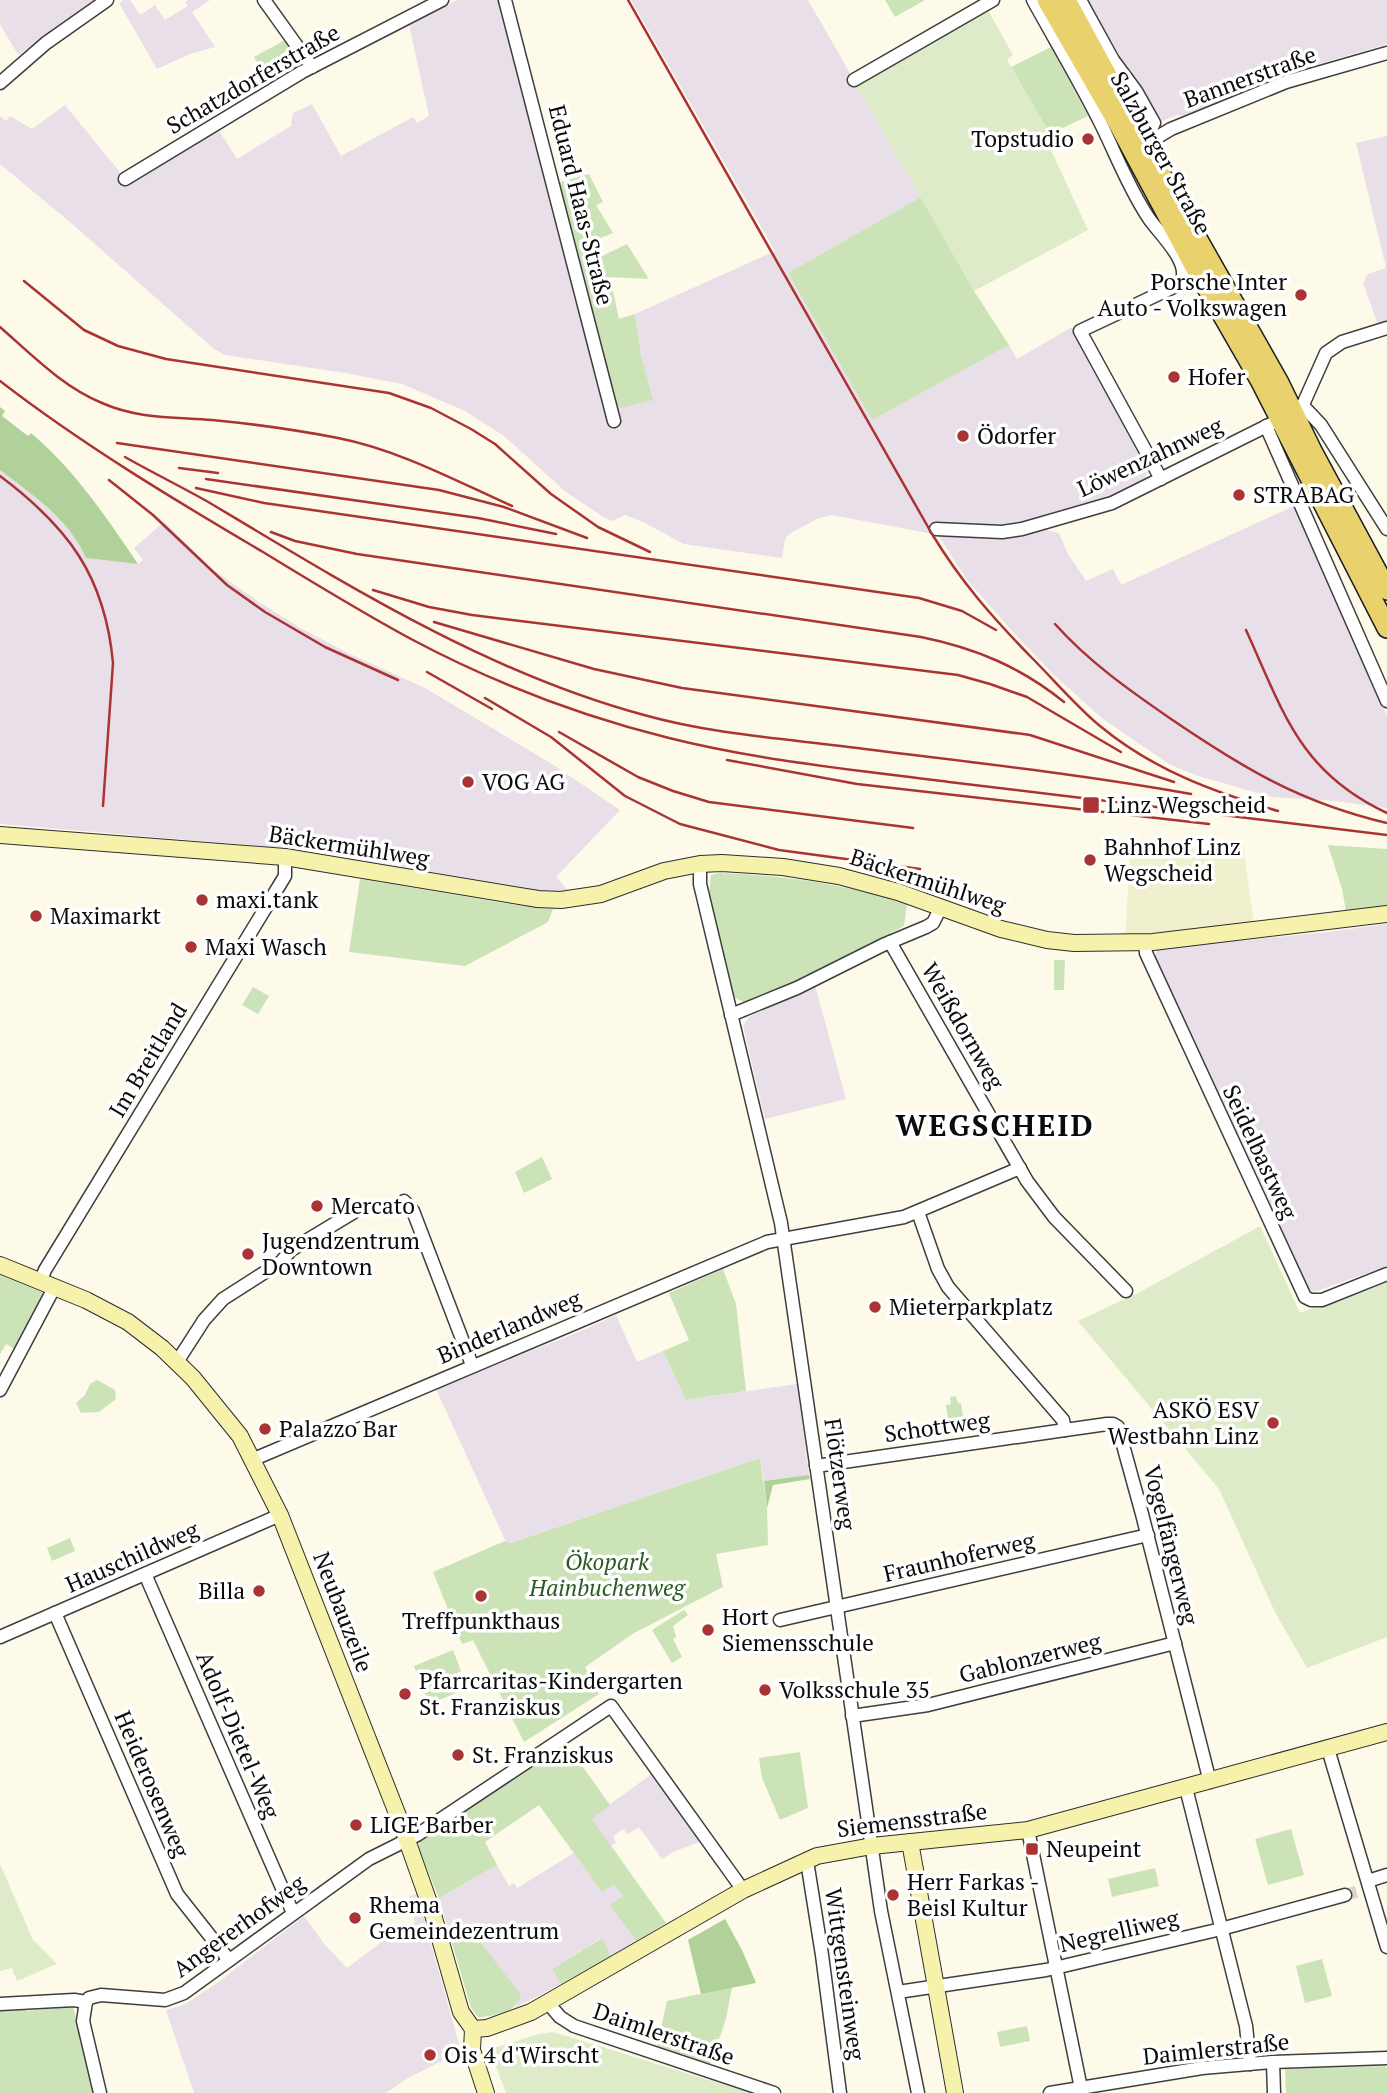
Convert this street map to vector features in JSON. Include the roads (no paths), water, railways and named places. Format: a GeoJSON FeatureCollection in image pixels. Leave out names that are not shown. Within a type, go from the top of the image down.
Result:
{"type":"FeatureCollection","features":[{"type":"Feature","properties":{"kind":"main road","name":"Salzburger Straße"},"geometry":{"type":"LineString","coordinates":[[1047,0],[1132,152],[1243,317],[1286,416],[1387,628]]}},
{"type":"Feature","properties":{"kind":"main road","name":"Salzburger Straße"},"geometry":{"type":"LineString","coordinates":[[1066,0],[1132,152]]}},
{"type":"Feature","properties":{"kind":"main road","name":"Salzburger Straße"},"geometry":{"type":"LineString","coordinates":[[1286,416],[1387,590]]}},
{"type":"Feature","properties":{"kind":"street"},"geometry":{"type":"LineString","coordinates":[[0,83],[46,43],[107,0]]}},
{"type":"Feature","properties":{"kind":"street"},"geometry":{"type":"LineString","coordinates":[[264,0],[312,67]]}},
{"type":"Feature","properties":{"kind":"street","name":"Schatzdorferstraße"},"geometry":{"type":"LineString","coordinates":[[125,179],[247,103],[442,0]]}},
{"type":"Feature","properties":{"kind":"street","name":"Eduard Haas-Straße"},"geometry":{"type":"LineString","coordinates":[[505,0],[614,421]]}},
{"type":"Feature","properties":{"kind":"street","name":"Salzburger Straße"},"geometry":{"type":"LineString","coordinates":[[1033,0],[1100,122],[1132,152]]}},
{"type":"Feature","properties":{"kind":"street","name":"Salzburger Straße"},"geometry":{"type":"LineString","coordinates":[[1080,0],[1113,60],[1136,90],[1154,123],[1132,152],[1126,181],[1150,220],[1165,236],[1184,270],[1184,278],[1172,288],[1080,331],[1161,479]]}},
{"type":"Feature","properties":{"kind":"street"},"geometry":{"type":"LineString","coordinates":[[854,80],[991,1]]}},
{"type":"Feature","properties":{"kind":"street","name":"Bannerstraße"},"geometry":{"type":"LineString","coordinates":[[1132,152],[1171,129],[1286,82],[1387,53]]}},
{"type":"Feature","properties":{"kind":"street"},"geometry":{"type":"LineString","coordinates":[[1286,416],[1309,386],[1326,353],[1342,342],[1387,328]]}},
{"type":"Feature","properties":{"kind":"street","name":"Salzburger Straße"},"geometry":{"type":"LineString","coordinates":[[1286,416],[1321,425],[1387,529]]}},
{"type":"Feature","properties":{"kind":"street","name":"Salzburger Straße"},"geometry":{"type":"LineString","coordinates":[[1286,416],[1387,701]]}},
{"type":"Feature","properties":{"kind":"street","name":"Löwenzahnweg"},"geometry":{"type":"LineString","coordinates":[[936,529],[1002,532],[1111,503],[1286,416]]}},
{"type":"Feature","properties":{"kind":"street","name":"Bäckermühlweg"},"geometry":{"type":"LineString","coordinates":[[0,835],[285,857],[538,900],[561,900],[601,894],[664,871],[699,864],[747,864],[813,871],[870,883],[985,924],[1048,940],[1097,944],[1145,943],[1387,914]]}},
{"type":"Feature","properties":{"kind":"street","name":"Im Breitland"},"geometry":{"type":"LineString","coordinates":[[0,1390],[47,1285],[45,1270],[285,876],[285,857]]}},
{"type":"Feature","properties":{"kind":"street","name":"Flötzerweg"},"geometry":{"type":"LineString","coordinates":[[699,864],[700,884],[783,1238],[881,1911],[918,2093]]}},
{"type":"Feature","properties":{"kind":"street"},"geometry":{"type":"LineString","coordinates":[[731,1015],[813,980],[933,923],[941,907]]}},
{"type":"Feature","properties":{"kind":"street","name":"Weißdornweg"},"geometry":{"type":"LineString","coordinates":[[891,942],[1020,1168],[1054,1217],[1126,1291]]}},
{"type":"Feature","properties":{"kind":"street","name":"Seidelbastweg"},"geometry":{"type":"LineString","coordinates":[[1145,943],[1146,953],[1305,1297],[1322,1300],[1387,1274]]}},
{"type":"Feature","properties":{"kind":"street"},"geometry":{"type":"LineString","coordinates":[[783,1238],[870,1224],[918,1212],[1020,1168]]}},
{"type":"Feature","properties":{"kind":"street"},"geometry":{"type":"LineString","coordinates":[[404,1202],[413,1211],[472,1366]]}},
{"type":"Feature","properties":{"kind":"street"},"geometry":{"type":"LineString","coordinates":[[177,1362],[204,1320],[223,1299],[281,1262],[292,1250],[354,1212]]}},
{"type":"Feature","properties":{"kind":"street"},"geometry":{"type":"LineString","coordinates":[[918,1212],[938,1269],[948,1287],[1063,1420],[1065,1430]]}},
{"type":"Feature","properties":{"kind":"street","name":"Binderlandweg"},"geometry":{"type":"LineString","coordinates":[[254,1459],[759,1245],[783,1238]]}},
{"type":"Feature","properties":{"kind":"street","name":"Neubauzeile"},"geometry":{"type":"LineString","coordinates":[[0,1265],[96,1305],[128,1322],[177,1362],[225,1415],[254,1459],[280,1515],[432,1911],[461,2012],[473,2029],[472,2050],[486,2093]]}},
{"type":"Feature","properties":{"kind":"street","name":"Vogelfängerweg"},"geometry":{"type":"LineString","coordinates":[[1065,1430],[1107,1424],[1118,1427],[1210,1782]]}},
{"type":"Feature","properties":{"kind":"street","name":"Schottweg"},"geometry":{"type":"LineString","coordinates":[[816,1466],[1065,1430]]}},
{"type":"Feature","properties":{"kind":"street","name":"Hauschildweg"},"geometry":{"type":"LineString","coordinates":[[0,1637],[280,1515]]}},
{"type":"Feature","properties":{"kind":"street","name":"Fraunhoferweg"},"geometry":{"type":"LineString","coordinates":[[780,1620],[1147,1535]]}},
{"type":"Feature","properties":{"kind":"street","name":"Adolf-Dietel-Weg"},"geometry":{"type":"LineString","coordinates":[[145,1574],[293,1913]]}},
{"type":"Feature","properties":{"kind":"street","name":"Heiderosenweg"},"geometry":{"type":"LineString","coordinates":[[55,1613],[177,1894],[229,1960]]}},
{"type":"Feature","properties":{"kind":"street","name":"Gablonzerweg"},"geometry":{"type":"LineString","coordinates":[[852,1716],[928,1705],[1175,1643]]}},
{"type":"Feature","properties":{"kind":"street","name":"Angererhofweg"},"geometry":{"type":"LineString","coordinates":[[0,2004],[74,2000],[86,2002],[89,1998],[101,1995],[157,2000],[176,1997],[374,1856],[417,1835],[611,1706],[743,1890]]}},
{"type":"Feature","properties":{"kind":"street","name":"Siemensstraße"},"geometry":{"type":"LineString","coordinates":[[473,2029],[487,2028],[548,2003],[743,1890],[828,1853],[1028,1830],[1387,1732]]}},
{"type":"Feature","properties":{"kind":"street"},"geometry":{"type":"LineString","coordinates":[[1328,1749],[1365,1887],[1387,1947]]}},
{"type":"Feature","properties":{"kind":"street"},"geometry":{"type":"LineString","coordinates":[[1186,1788],[1246,2026],[1250,2064]]}},
{"type":"Feature","properties":{"kind":"street"},"geometry":{"type":"LineString","coordinates":[[1028,1830],[1082,2090]]}},
{"type":"Feature","properties":{"kind":"street"},"geometry":{"type":"LineString","coordinates":[[911,1842],[955,2093]]}},
{"type":"Feature","properties":{"kind":"street","name":"Wittgensteinweg"},"geometry":{"type":"LineString","coordinates":[[807,1861],[840,2093]]}},
{"type":"Feature","properties":{"kind":"street"},"geometry":{"type":"LineString","coordinates":[[1365,1887],[1387,1875]]}},
{"type":"Feature","properties":{"kind":"street","name":"Negrelliweg"},"geometry":{"type":"LineString","coordinates":[[898,1992],[1056,1967],[1221,1929],[1345,1895]]}},
{"type":"Feature","properties":{"kind":"street"},"geometry":{"type":"LineString","coordinates":[[86,2002],[83,2021],[100,2093]]}},
{"type":"Feature","properties":{"kind":"street","name":"Daimlerstraße"},"geometry":{"type":"LineString","coordinates":[[548,2003],[560,2017],[574,2026],[774,2093]]}},
{"type":"Feature","properties":{"kind":"street","name":"Daimlerstraße"},"geometry":{"type":"LineString","coordinates":[[1050,2093],[1082,2090],[1202,2068],[1273,2062],[1387,2058]]}},
{"type":"Feature","properties":{"kind":"street"},"geometry":{"type":"LineString","coordinates":[[1273,2062],[1274,2093]]}},
{"type":"Feature","properties":{"kind":"tunnel"},"geometry":{"type":"LineString","coordinates":[[1345,1895],[1359,1891]]}},
{"type":"Feature","properties":{"kind":"railway"},"geometry":{"type":"LineString","coordinates":[[628,0],[932,534],[978,599],[1074,702],[1120,742],[1185,778],[1278,811]]}},
{"type":"Feature","properties":{"kind":"railway"},"geometry":{"type":"LineString","coordinates":[[24,281],[84,330],[118,346],[166,359],[389,393],[431,408],[495,444],[551,494],[598,527],[650,552]]}},
{"type":"Feature","properties":{"kind":"railway"},"geometry":{"type":"LineString","coordinates":[[0,327],[61,379],[88,396],[116,408],[156,416],[275,428],[361,443],[427,467],[512,506]]}},
{"type":"Feature","properties":{"kind":"railway"},"geometry":{"type":"LineString","coordinates":[[0,381],[129,471],[392,629],[505,683],[603,719],[704,746],[809,764],[1387,835]]}},
{"type":"Feature","properties":{"kind":"railway"},"geometry":{"type":"LineString","coordinates":[[117,443],[439,490],[504,507],[587,538]]}},
{"type":"Feature","properties":{"kind":"railway"},"geometry":{"type":"LineString","coordinates":[[125,457],[420,624],[530,676],[586,697],[644,715],[717,731],[1060,774],[1191,794]]}},
{"type":"Feature","properties":{"kind":"railway"},"geometry":{"type":"LineString","coordinates":[[179,468],[218,473]]}},
{"type":"Feature","properties":{"kind":"railway"},"geometry":{"type":"LineString","coordinates":[[0,476],[45,514],[64,535],[92,579],[102,604],[113,663],[103,806]]}},
{"type":"Feature","properties":{"kind":"railway"},"geometry":{"type":"LineString","coordinates":[[206,479],[478,518],[556,534]]}},
{"type":"Feature","properties":{"kind":"railway"},"geometry":{"type":"LineString","coordinates":[[109,480],[153,515],[227,585],[265,612],[325,647],[398,680]]}},
{"type":"Feature","properties":{"kind":"railway"},"geometry":{"type":"LineString","coordinates":[[196,488],[264,503],[919,598],[962,611],[996,630]]}},
{"type":"Feature","properties":{"kind":"railway"},"geometry":{"type":"LineString","coordinates":[[271,532],[295,541],[357,554],[921,637],[960,647],[997,661],[1031,679],[1064,702]]}},
{"type":"Feature","properties":{"kind":"railway"},"geometry":{"type":"LineString","coordinates":[[373,590],[429,607],[472,615],[958,675],[1027,697],[1121,752]]}},
{"type":"Feature","properties":{"kind":"railway"},"geometry":{"type":"LineString","coordinates":[[434,622],[594,669],[682,688],[1030,735],[1174,782]]}},
{"type":"Feature","properties":{"kind":"railway"},"geometry":{"type":"LineString","coordinates":[[1055,624],[1110,675],[1171,719],[1248,768],[1327,805],[1387,823]]}},
{"type":"Feature","properties":{"kind":"railway"},"geometry":{"type":"LineString","coordinates":[[1246,630],[1284,713],[1313,758],[1357,797],[1387,813]]}},
{"type":"Feature","properties":{"kind":"railway"},"geometry":{"type":"LineString","coordinates":[[427,672],[492,709]]}},
{"type":"Feature","properties":{"kind":"railway"},"geometry":{"type":"LineString","coordinates":[[485,698],[551,737],[625,796],[680,824],[779,850],[920,869]]}},
{"type":"Feature","properties":{"kind":"railway"},"geometry":{"type":"LineString","coordinates":[[559,732],[638,777],[709,802],[913,828]]}},
{"type":"Feature","properties":{"kind":"railway"},"geometry":{"type":"LineString","coordinates":[[727,760],[857,784],[1209,824]]}},
{"type":"Feature","properties":{"kind":"place","name":"Topstudio"},"geometry":{"type":"Point","coordinates":[1088,139]}},
{"type":"Feature","properties":{"kind":"place","name":"Porsche Inter Auto - Volkswagen"},"geometry":{"type":"Point","coordinates":[1301,295]}},
{"type":"Feature","properties":{"kind":"place","name":"Hofer"},"geometry":{"type":"Point","coordinates":[1174,377]}},
{"type":"Feature","properties":{"kind":"place","name":"Ödorfer"},"geometry":{"type":"Point","coordinates":[963,436]}},
{"type":"Feature","properties":{"kind":"place","name":"STRABAG"},"geometry":{"type":"Point","coordinates":[1239,495]}},
{"type":"Feature","properties":{"kind":"place","name":"VOG AG"},"geometry":{"type":"Point","coordinates":[468,782]}},
{"type":"Feature","properties":{"kind":"place","name":"Linz Wegscheid"},"geometry":{"type":"Point","coordinates":[1091,805]}},
{"type":"Feature","properties":{"kind":"place","name":"Bahnhof Linz Wegscheid"},"geometry":{"type":"Point","coordinates":[1090,860]}},
{"type":"Feature","properties":{"kind":"place","name":"maxi.tank"},"geometry":{"type":"Point","coordinates":[202,900]}},
{"type":"Feature","properties":{"kind":"place","name":"Maximarkt"},"geometry":{"type":"Point","coordinates":[36,916]}},
{"type":"Feature","properties":{"kind":"place","name":"Maxi Wasch"},"geometry":{"type":"Point","coordinates":[191,947]}},
{"type":"Feature","properties":{"kind":"place","name":"Mercato"},"geometry":{"type":"Point","coordinates":[317,1206]}},
{"type":"Feature","properties":{"kind":"place","name":"Jugendzentrum Downtown"},"geometry":{"type":"Point","coordinates":[248,1254]}},
{"type":"Feature","properties":{"kind":"place","name":"Mieterparkplatz"},"geometry":{"type":"Point","coordinates":[875,1307]}},
{"type":"Feature","properties":{"kind":"place","name":"ASKÖ ESV Westbahn Linz"},"geometry":{"type":"Point","coordinates":[1273,1423]}},
{"type":"Feature","properties":{"kind":"place","name":"Palazzo Bar"},"geometry":{"type":"Point","coordinates":[265,1429]}},
{"type":"Feature","properties":{"kind":"place","name":"Billa"},"geometry":{"type":"Point","coordinates":[259,1591]}},
{"type":"Feature","properties":{"kind":"place","name":"Treffpunkthaus"},"geometry":{"type":"Point","coordinates":[481,1596]}},
{"type":"Feature","properties":{"kind":"place","name":"Hort Siemensschule"},"geometry":{"type":"Point","coordinates":[708,1630]}},
{"type":"Feature","properties":{"kind":"place","name":"Volksschule 35"},"geometry":{"type":"Point","coordinates":[765,1690]}},
{"type":"Feature","properties":{"kind":"place","name":"Pfarrcaritas-Kindergarten St. Franziskus"},"geometry":{"type":"Point","coordinates":[405,1694]}},
{"type":"Feature","properties":{"kind":"place","name":"St. Franziskus"},"geometry":{"type":"Point","coordinates":[458,1755]}},
{"type":"Feature","properties":{"kind":"place","name":"LIGE Barber"},"geometry":{"type":"Point","coordinates":[356,1825]}},
{"type":"Feature","properties":{"kind":"place","name":"Neupeint"},"geometry":{"type":"Point","coordinates":[1032,1849]}},
{"type":"Feature","properties":{"kind":"place","name":"Herr Farkas - Beisl Kultur"},"geometry":{"type":"Point","coordinates":[893,1895]}},
{"type":"Feature","properties":{"kind":"place","name":"Rhema Gemeindezentrum"},"geometry":{"type":"Point","coordinates":[355,1918]}},
{"type":"Feature","properties":{"kind":"place","name":"Ois 4 d'Wirscht"},"geometry":{"type":"Point","coordinates":[430,2055]}},
{"type":"Feature","properties":{"kind":"district","name":"WEGSCHEID"},"geometry":{"type":"Point","coordinates":[995,1126]}},
{"type":"Feature","properties":{"kind":"park label","name":"Ökopark Hainbuchenweg"},"geometry":{"type":"Point","coordinates":[607,1575]}}]}
